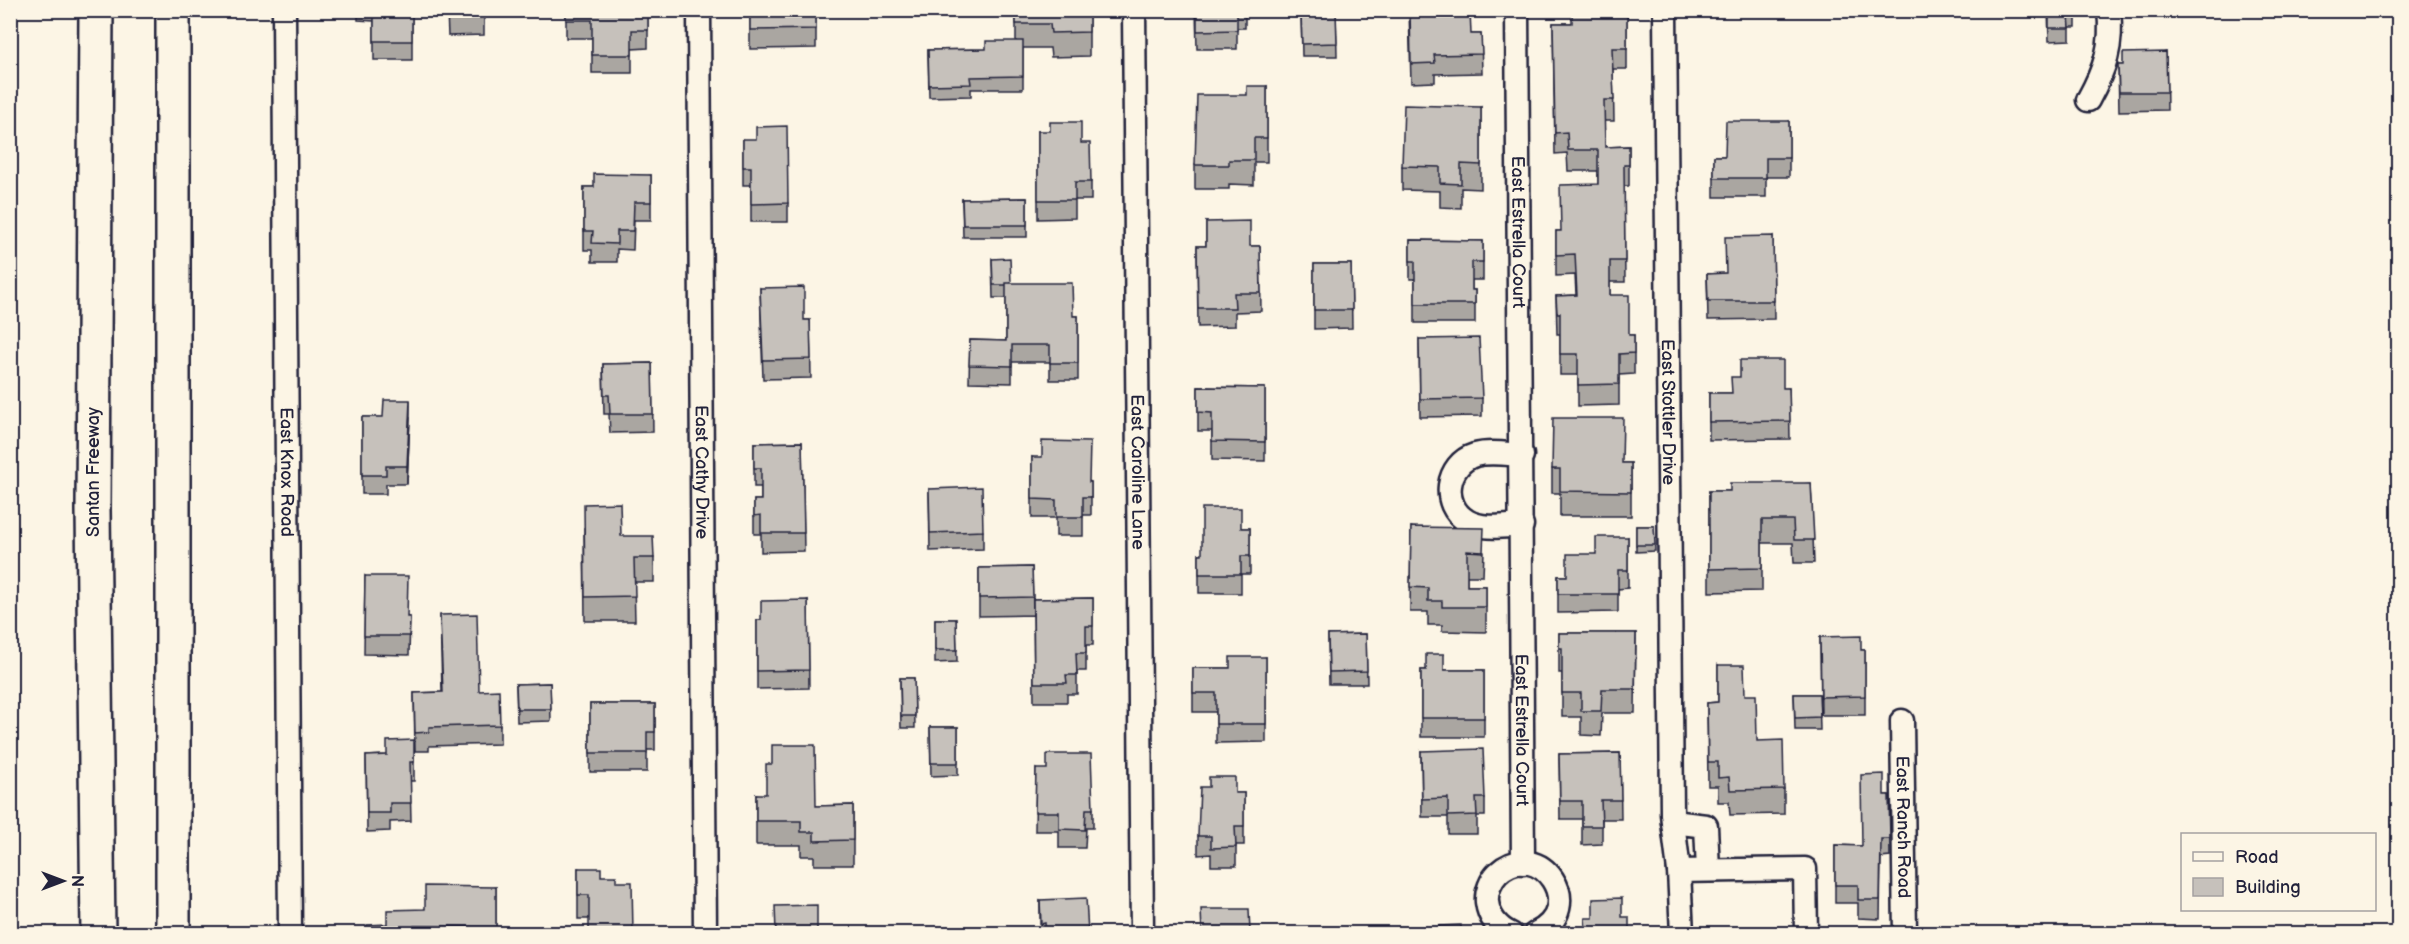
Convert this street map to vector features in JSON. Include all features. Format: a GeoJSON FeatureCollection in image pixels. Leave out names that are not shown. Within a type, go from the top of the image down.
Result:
{"type":"FeatureCollection","features":[{"type":"Feature","properties":{"kind":"highway","name":"Santan Freeway"},"geometry":{"type":"LineString","coordinates":[[96,10],[93,510],[98,933]]}},
{"type":"Feature","properties":{"kind":"highway"},"geometry":{"type":"LineString","coordinates":[[172,933],[173,10]]}},
{"type":"Feature","properties":{"kind":"street","name":"East Knox Road"},"geometry":{"type":"LineString","coordinates":[[284,10],[290,933]]}},
{"type":"Feature","properties":{"kind":"street","name":"East Cathy Drive"},"geometry":{"type":"LineString","coordinates":[[699,10],[705,933]]}},
{"type":"Feature","properties":{"kind":"street","name":"East Caroline Lane"},"geometry":{"type":"LineString","coordinates":[[1134,10],[1142,933]]}},
{"type":"Feature","properties":{"kind":"street","name":"East Estrella Court"},"geometry":{"type":"LineString","coordinates":[[1517,10],[1522,454],[1523,863]]}},
{"type":"Feature","properties":{"kind":"street","name":"East Stottler Drive"},"geometry":{"type":"LineString","coordinates":[[1665,10],[1673,818],[1679,871],[1682,933]]}},
{"type":"Feature","properties":{"kind":"street"},"geometry":{"type":"LineString","coordinates":[[2088,100],[2099,79],[2109,49],[2109,10]]}},
{"type":"Feature","properties":{"kind":"street"},"geometry":{"type":"LineString","coordinates":[[1522,454],[1477,454],[1465,459],[1456,467],[1449,491],[1451,503],[1457,513],[1476,525],[1522,525]]}},
{"type":"Feature","properties":{"kind":"street","name":"East Ranch Road"},"geometry":{"type":"LineString","coordinates":[[1902,721],[1905,933]]}},
{"type":"Feature","properties":{"kind":"street"},"geometry":{"type":"LineString","coordinates":[[1673,818],[1706,826],[1708,870]]}},
{"type":"Feature","properties":{"kind":"street"},"geometry":{"type":"LineString","coordinates":[[1511,933],[1503,930],[1495,922],[1490,912],[1488,894],[1494,877],[1503,868],[1523,863],[1539,866],[1549,873],[1556,883],[1559,896],[1559,908],[1554,918],[1547,927],[1535,933]]}},
{"type":"Feature","properties":{"kind":"street"},"geometry":{"type":"LineString","coordinates":[[1679,871],[1805,869],[1806,933]]}},
{"type":"Feature","properties":{"kind":"building"},"geometry":{"type":"Polygon","coordinates":[[[374,10],[412,10],[412,41],[374,41],[374,10]]]}},
{"type":"Feature","properties":{"kind":"building"},"geometry":{"type":"Polygon","coordinates":[[[447,10],[484,10],[484,17],[448,18],[447,10]]]}},
{"type":"Feature","properties":{"kind":"building"},"geometry":{"type":"Polygon","coordinates":[[[566,10],[633,10],[633,15],[648,15],[648,30],[632,30],[632,55],[592,55],[592,20],[566,20],[566,10]]]}},
{"type":"Feature","properties":{"kind":"building"},"geometry":{"type":"Polygon","coordinates":[[[750,10],[816,10],[816,29],[750,30],[750,10]]]}},
{"type":"Feature","properties":{"kind":"building"},"geometry":{"type":"Polygon","coordinates":[[[1016,10],[1089,10],[1089,32],[1051,33],[1050,24],[1016,24],[1016,10]]]}},
{"type":"Feature","properties":{"kind":"building"},"geometry":{"type":"Polygon","coordinates":[[[1197,10],[1237,10],[1237,30],[1197,31],[1197,10]]]}},
{"type":"Feature","properties":{"kind":"building"},"geometry":{"type":"Polygon","coordinates":[[[1410,10],[1470,10],[1471,34],[1481,34],[1482,54],[1434,55],[1435,63],[1411,64],[1410,10]]]}},
{"type":"Feature","properties":{"kind":"building"},"geometry":{"type":"Polygon","coordinates":[[[1572,10],[1627,10],[1627,48],[1612,48],[1614,100],[1604,100],[1605,147],[1629,146],[1629,165],[1624,165],[1625,261],[1610,261],[1610,295],[1629,295],[1629,335],[1634,335],[1634,353],[1619,354],[1619,384],[1578,385],[1578,354],[1560,354],[1560,313],[1557,313],[1556,296],[1577,295],[1575,254],[1556,255],[1556,231],[1561,231],[1560,185],[1598,184],[1598,150],[1568,150],[1567,132],[1555,133],[1553,23],[1572,23],[1572,10]]]}},
{"type":"Feature","properties":{"kind":"building"},"geometry":{"type":"Polygon","coordinates":[[[2049,10],[2076,10],[2076,15],[2069,15],[2070,28],[2049,28],[2049,10]]]}},
{"type":"Feature","properties":{"kind":"building"},"geometry":{"type":"Polygon","coordinates":[[[1336,12],[1337,43],[1302,44],[1301,13],[1336,12]]]}},
{"type":"Feature","properties":{"kind":"building"},"geometry":{"type":"Polygon","coordinates":[[[986,41],[1023,41],[1023,76],[970,77],[971,84],[929,85],[928,50],[986,49],[986,41]]]}},
{"type":"Feature","properties":{"kind":"building"},"geometry":{"type":"Polygon","coordinates":[[[2166,52],[2167,92],[2119,92],[2118,65],[2123,65],[2123,53],[2166,52]]]}},
{"type":"Feature","properties":{"kind":"building"},"geometry":{"type":"Polygon","coordinates":[[[1247,86],[1267,86],[1267,138],[1254,138],[1254,160],[1229,160],[1229,165],[1195,165],[1197,95],[1247,95],[1247,86]]]}},
{"type":"Feature","properties":{"kind":"building"},"geometry":{"type":"Polygon","coordinates":[[[1404,105],[1481,107],[1481,165],[1461,164],[1461,184],[1440,183],[1440,167],[1402,166],[1404,105]]]}},
{"type":"Feature","properties":{"kind":"building"},"geometry":{"type":"Polygon","coordinates":[[[1726,121],[1789,121],[1789,158],[1766,158],[1766,178],[1714,178],[1714,156],[1725,156],[1726,121]]]}},
{"type":"Feature","properties":{"kind":"building"},"geometry":{"type":"Polygon","coordinates":[[[1050,122],[1081,122],[1081,143],[1090,143],[1091,182],[1075,182],[1075,200],[1038,200],[1038,131],[1050,131],[1050,122]]]}},
{"type":"Feature","properties":{"kind":"building"},"geometry":{"type":"Polygon","coordinates":[[[787,126],[788,203],[751,204],[751,167],[743,167],[743,139],[756,139],[756,127],[787,126]]]}},
{"type":"Feature","properties":{"kind":"building"},"geometry":{"type":"Polygon","coordinates":[[[594,174],[651,175],[651,202],[634,202],[633,231],[617,231],[617,244],[592,243],[593,231],[584,231],[584,187],[594,187],[594,174]]]}},
{"type":"Feature","properties":{"kind":"building"},"geometry":{"type":"Polygon","coordinates":[[[1027,198],[1027,225],[963,225],[962,199],[1027,198]]]}},
{"type":"Feature","properties":{"kind":"building"},"geometry":{"type":"Polygon","coordinates":[[[1250,221],[1250,246],[1260,246],[1261,293],[1234,293],[1235,308],[1198,308],[1197,246],[1206,246],[1206,222],[1250,221]]]}},
{"type":"Feature","properties":{"kind":"building"},"geometry":{"type":"Polygon","coordinates":[[[1773,236],[1774,301],[1708,301],[1707,274],[1726,273],[1725,237],[1773,236]]]}},
{"type":"Feature","properties":{"kind":"building"},"geometry":{"type":"Polygon","coordinates":[[[1410,240],[1483,241],[1483,262],[1472,262],[1472,290],[1475,290],[1475,304],[1415,304],[1415,261],[1410,261],[1410,240]]]}},
{"type":"Feature","properties":{"kind":"building"},"geometry":{"type":"Polygon","coordinates":[[[1010,258],[1011,283],[993,285],[992,259],[1010,258]]]}},
{"type":"Feature","properties":{"kind":"building"},"geometry":{"type":"Polygon","coordinates":[[[1314,264],[1351,264],[1352,310],[1314,310],[1314,264]]]}},
{"type":"Feature","properties":{"kind":"building"},"geometry":{"type":"Polygon","coordinates":[[[1006,283],[1072,283],[1073,316],[1078,316],[1078,363],[1050,363],[1050,345],[1012,345],[1012,366],[969,365],[970,340],[1006,341],[1006,283]]]}},
{"type":"Feature","properties":{"kind":"building"},"geometry":{"type":"Polygon","coordinates":[[[804,287],[804,320],[810,320],[811,359],[763,360],[760,288],[804,287]]]}},
{"type":"Feature","properties":{"kind":"building"},"geometry":{"type":"Polygon","coordinates":[[[1479,338],[1482,398],[1420,399],[1419,339],[1479,338]]]}},
{"type":"Feature","properties":{"kind":"building"},"geometry":{"type":"Polygon","coordinates":[[[1740,360],[1783,360],[1783,388],[1789,388],[1790,421],[1709,422],[1709,393],[1732,393],[1731,377],[1740,377],[1740,360]]]}},
{"type":"Feature","properties":{"kind":"building"},"geometry":{"type":"Polygon","coordinates":[[[652,363],[653,414],[610,414],[609,395],[604,395],[603,364],[652,363]]]}},
{"type":"Feature","properties":{"kind":"building"},"geometry":{"type":"Polygon","coordinates":[[[1198,387],[1265,388],[1265,442],[1212,441],[1212,413],[1198,412],[1198,387]]]}},
{"type":"Feature","properties":{"kind":"building"},"geometry":{"type":"Polygon","coordinates":[[[384,400],[410,400],[407,466],[386,466],[386,475],[362,475],[362,417],[383,417],[384,400]]]}},
{"type":"Feature","properties":{"kind":"building"},"geometry":{"type":"Polygon","coordinates":[[[1553,418],[1623,418],[1622,463],[1631,463],[1631,492],[1560,491],[1560,469],[1552,469],[1553,418]]]}},
{"type":"Feature","properties":{"kind":"building"},"geometry":{"type":"Polygon","coordinates":[[[1042,441],[1090,442],[1091,497],[1083,497],[1083,517],[1056,517],[1056,500],[1032,499],[1032,457],[1042,457],[1042,441]]]}},
{"type":"Feature","properties":{"kind":"building"},"geometry":{"type":"Polygon","coordinates":[[[802,442],[804,533],[761,533],[761,515],[754,516],[754,500],[761,500],[761,468],[754,468],[754,443],[802,442]]]}},
{"type":"Feature","properties":{"kind":"building"},"geometry":{"type":"Polygon","coordinates":[[[1730,483],[1811,483],[1814,540],[1794,540],[1793,520],[1762,520],[1762,568],[1709,569],[1709,491],[1730,491],[1730,483]]]}},
{"type":"Feature","properties":{"kind":"building"},"geometry":{"type":"Polygon","coordinates":[[[982,487],[983,531],[930,533],[929,489],[982,487]]]}},
{"type":"Feature","properties":{"kind":"building"},"geometry":{"type":"Polygon","coordinates":[[[620,503],[621,536],[653,536],[654,558],[634,558],[635,596],[585,597],[584,504],[620,503]]]}},
{"type":"Feature","properties":{"kind":"building"},"geometry":{"type":"Polygon","coordinates":[[[1202,508],[1241,508],[1241,528],[1250,528],[1250,556],[1241,556],[1241,574],[1199,574],[1199,554],[1202,554],[1202,508]]]}},
{"type":"Feature","properties":{"kind":"building"},"geometry":{"type":"Polygon","coordinates":[[[1636,526],[1654,526],[1655,545],[1636,545],[1636,526]]]}},
{"type":"Feature","properties":{"kind":"building"},"geometry":{"type":"Polygon","coordinates":[[[1411,527],[1484,528],[1483,552],[1467,551],[1467,586],[1486,586],[1486,607],[1442,607],[1442,601],[1428,601],[1428,588],[1410,587],[1411,527]]]}},
{"type":"Feature","properties":{"kind":"building"},"geometry":{"type":"Polygon","coordinates":[[[1596,537],[1628,537],[1628,570],[1618,570],[1618,594],[1558,594],[1558,576],[1567,576],[1567,554],[1596,554],[1596,537]]]}},
{"type":"Feature","properties":{"kind":"building"},"geometry":{"type":"Polygon","coordinates":[[[1032,567],[1033,597],[979,598],[979,568],[1032,567]]]}},
{"type":"Feature","properties":{"kind":"building"},"geometry":{"type":"Polygon","coordinates":[[[365,576],[408,576],[409,636],[364,636],[365,576]]]}},
{"type":"Feature","properties":{"kind":"building"},"geometry":{"type":"Polygon","coordinates":[[[1093,598],[1093,626],[1086,626],[1086,653],[1076,653],[1077,675],[1066,675],[1067,683],[1034,683],[1033,599],[1093,598]]]}},
{"type":"Feature","properties":{"kind":"building"},"geometry":{"type":"Polygon","coordinates":[[[808,600],[809,670],[757,671],[757,620],[761,620],[761,601],[808,600]]]}},
{"type":"Feature","properties":{"kind":"building"},"geometry":{"type":"Polygon","coordinates":[[[477,614],[479,691],[499,690],[500,725],[429,727],[429,732],[415,733],[414,693],[443,692],[440,615],[477,614]]]}},
{"type":"Feature","properties":{"kind":"building"},"geometry":{"type":"Polygon","coordinates":[[[935,619],[956,619],[957,650],[935,650],[935,619]]]}},
{"type":"Feature","properties":{"kind":"building"},"geometry":{"type":"Polygon","coordinates":[[[1559,633],[1636,633],[1635,689],[1602,689],[1601,711],[1581,711],[1581,693],[1562,693],[1562,648],[1559,648],[1559,633]]]}},
{"type":"Feature","properties":{"kind":"building"},"geometry":{"type":"Polygon","coordinates":[[[1366,634],[1367,671],[1329,672],[1328,635],[1366,634]]]}},
{"type":"Feature","properties":{"kind":"building"},"geometry":{"type":"Polygon","coordinates":[[[1861,636],[1861,650],[1865,650],[1865,696],[1821,697],[1820,637],[1861,636]]]}},
{"type":"Feature","properties":{"kind":"building"},"geometry":{"type":"Polygon","coordinates":[[[1426,654],[1444,654],[1444,670],[1484,670],[1484,718],[1421,718],[1421,670],[1426,670],[1426,654]]]}},
{"type":"Feature","properties":{"kind":"building"},"geometry":{"type":"Polygon","coordinates":[[[1230,657],[1266,657],[1266,724],[1216,724],[1216,693],[1193,693],[1193,668],[1230,668],[1230,657]]]}},
{"type":"Feature","properties":{"kind":"building"},"geometry":{"type":"Polygon","coordinates":[[[1718,665],[1744,665],[1745,695],[1756,695],[1757,741],[1783,740],[1784,789],[1730,790],[1729,777],[1718,778],[1718,762],[1708,762],[1707,703],[1718,702],[1718,665]]]}},
{"type":"Feature","properties":{"kind":"building"},"geometry":{"type":"Polygon","coordinates":[[[900,678],[914,678],[915,716],[901,716],[900,678]]]}},
{"type":"Feature","properties":{"kind":"building"},"geometry":{"type":"Polygon","coordinates":[[[550,683],[551,709],[517,709],[516,684],[550,683]]]}},
{"type":"Feature","properties":{"kind":"building"},"geometry":{"type":"Polygon","coordinates":[[[1794,694],[1819,694],[1820,717],[1795,718],[1794,694]]]}},
{"type":"Feature","properties":{"kind":"building"},"geometry":{"type":"Polygon","coordinates":[[[590,704],[655,704],[655,732],[647,732],[647,753],[590,753],[590,704]]]}},
{"type":"Feature","properties":{"kind":"building"},"geometry":{"type":"Polygon","coordinates":[[[930,727],[958,727],[958,763],[931,763],[930,727]]]}},
{"type":"Feature","properties":{"kind":"building"},"geometry":{"type":"Polygon","coordinates":[[[414,740],[414,762],[410,762],[411,803],[390,803],[390,813],[367,813],[366,756],[387,755],[387,741],[414,740]]]}},
{"type":"Feature","properties":{"kind":"building"},"geometry":{"type":"Polygon","coordinates":[[[772,745],[815,745],[816,806],[853,805],[853,840],[814,841],[814,832],[801,832],[801,821],[756,821],[756,794],[766,794],[766,764],[772,764],[772,745]]]}},
{"type":"Feature","properties":{"kind":"building"},"geometry":{"type":"Polygon","coordinates":[[[1483,749],[1485,798],[1476,798],[1477,815],[1448,816],[1448,798],[1422,799],[1421,751],[1483,749]]]}},
{"type":"Feature","properties":{"kind":"building"},"geometry":{"type":"Polygon","coordinates":[[[1620,753],[1621,800],[1601,800],[1602,826],[1582,826],[1582,801],[1560,801],[1559,754],[1620,753]]]}},
{"type":"Feature","properties":{"kind":"building"},"geometry":{"type":"Polygon","coordinates":[[[1047,754],[1091,754],[1093,809],[1086,809],[1085,830],[1059,829],[1059,812],[1035,812],[1036,769],[1047,769],[1047,754]]]}},
{"type":"Feature","properties":{"kind":"building"},"geometry":{"type":"Polygon","coordinates":[[[1884,774],[1884,795],[1889,795],[1890,839],[1881,839],[1880,900],[1858,900],[1858,885],[1835,885],[1835,845],[1862,846],[1861,775],[1884,774]]]}},
{"type":"Feature","properties":{"kind":"building"},"geometry":{"type":"Polygon","coordinates":[[[1209,777],[1235,777],[1235,793],[1244,793],[1244,826],[1235,826],[1236,847],[1211,848],[1211,836],[1198,836],[1200,787],[1209,787],[1209,777]]]}},
{"type":"Feature","properties":{"kind":"building"},"geometry":{"type":"Polygon","coordinates":[[[578,868],[601,868],[601,876],[616,876],[616,882],[632,882],[633,933],[589,933],[589,895],[578,895],[578,868]]]}},
{"type":"Feature","properties":{"kind":"building"},"geometry":{"type":"Polygon","coordinates":[[[425,886],[496,887],[496,927],[414,926],[414,930],[410,930],[410,933],[367,933],[367,925],[387,924],[387,910],[425,909],[425,886]]]}},
{"type":"Feature","properties":{"kind":"building"},"geometry":{"type":"Polygon","coordinates":[[[1086,898],[1088,933],[1046,933],[1045,923],[1041,924],[1040,900],[1086,898]]]}},
{"type":"Feature","properties":{"kind":"building"},"geometry":{"type":"Polygon","coordinates":[[[1622,898],[1622,917],[1629,917],[1629,933],[1571,933],[1586,931],[1585,918],[1593,918],[1593,899],[1622,898]]]}},
{"type":"Feature","properties":{"kind":"building"},"geometry":{"type":"Polygon","coordinates":[[[817,905],[817,933],[769,933],[776,932],[775,906],[817,905]]]}},
{"type":"Feature","properties":{"kind":"building"},"geometry":{"type":"Polygon","coordinates":[[[1201,909],[1249,909],[1250,933],[1202,933],[1201,909]]]}},
{"type":"Feature","properties":{"kind":"building"},"geometry":{"type":"Polygon","coordinates":[[[1461,925],[1461,933],[1439,933],[1439,926],[1461,925]]]}}]}
